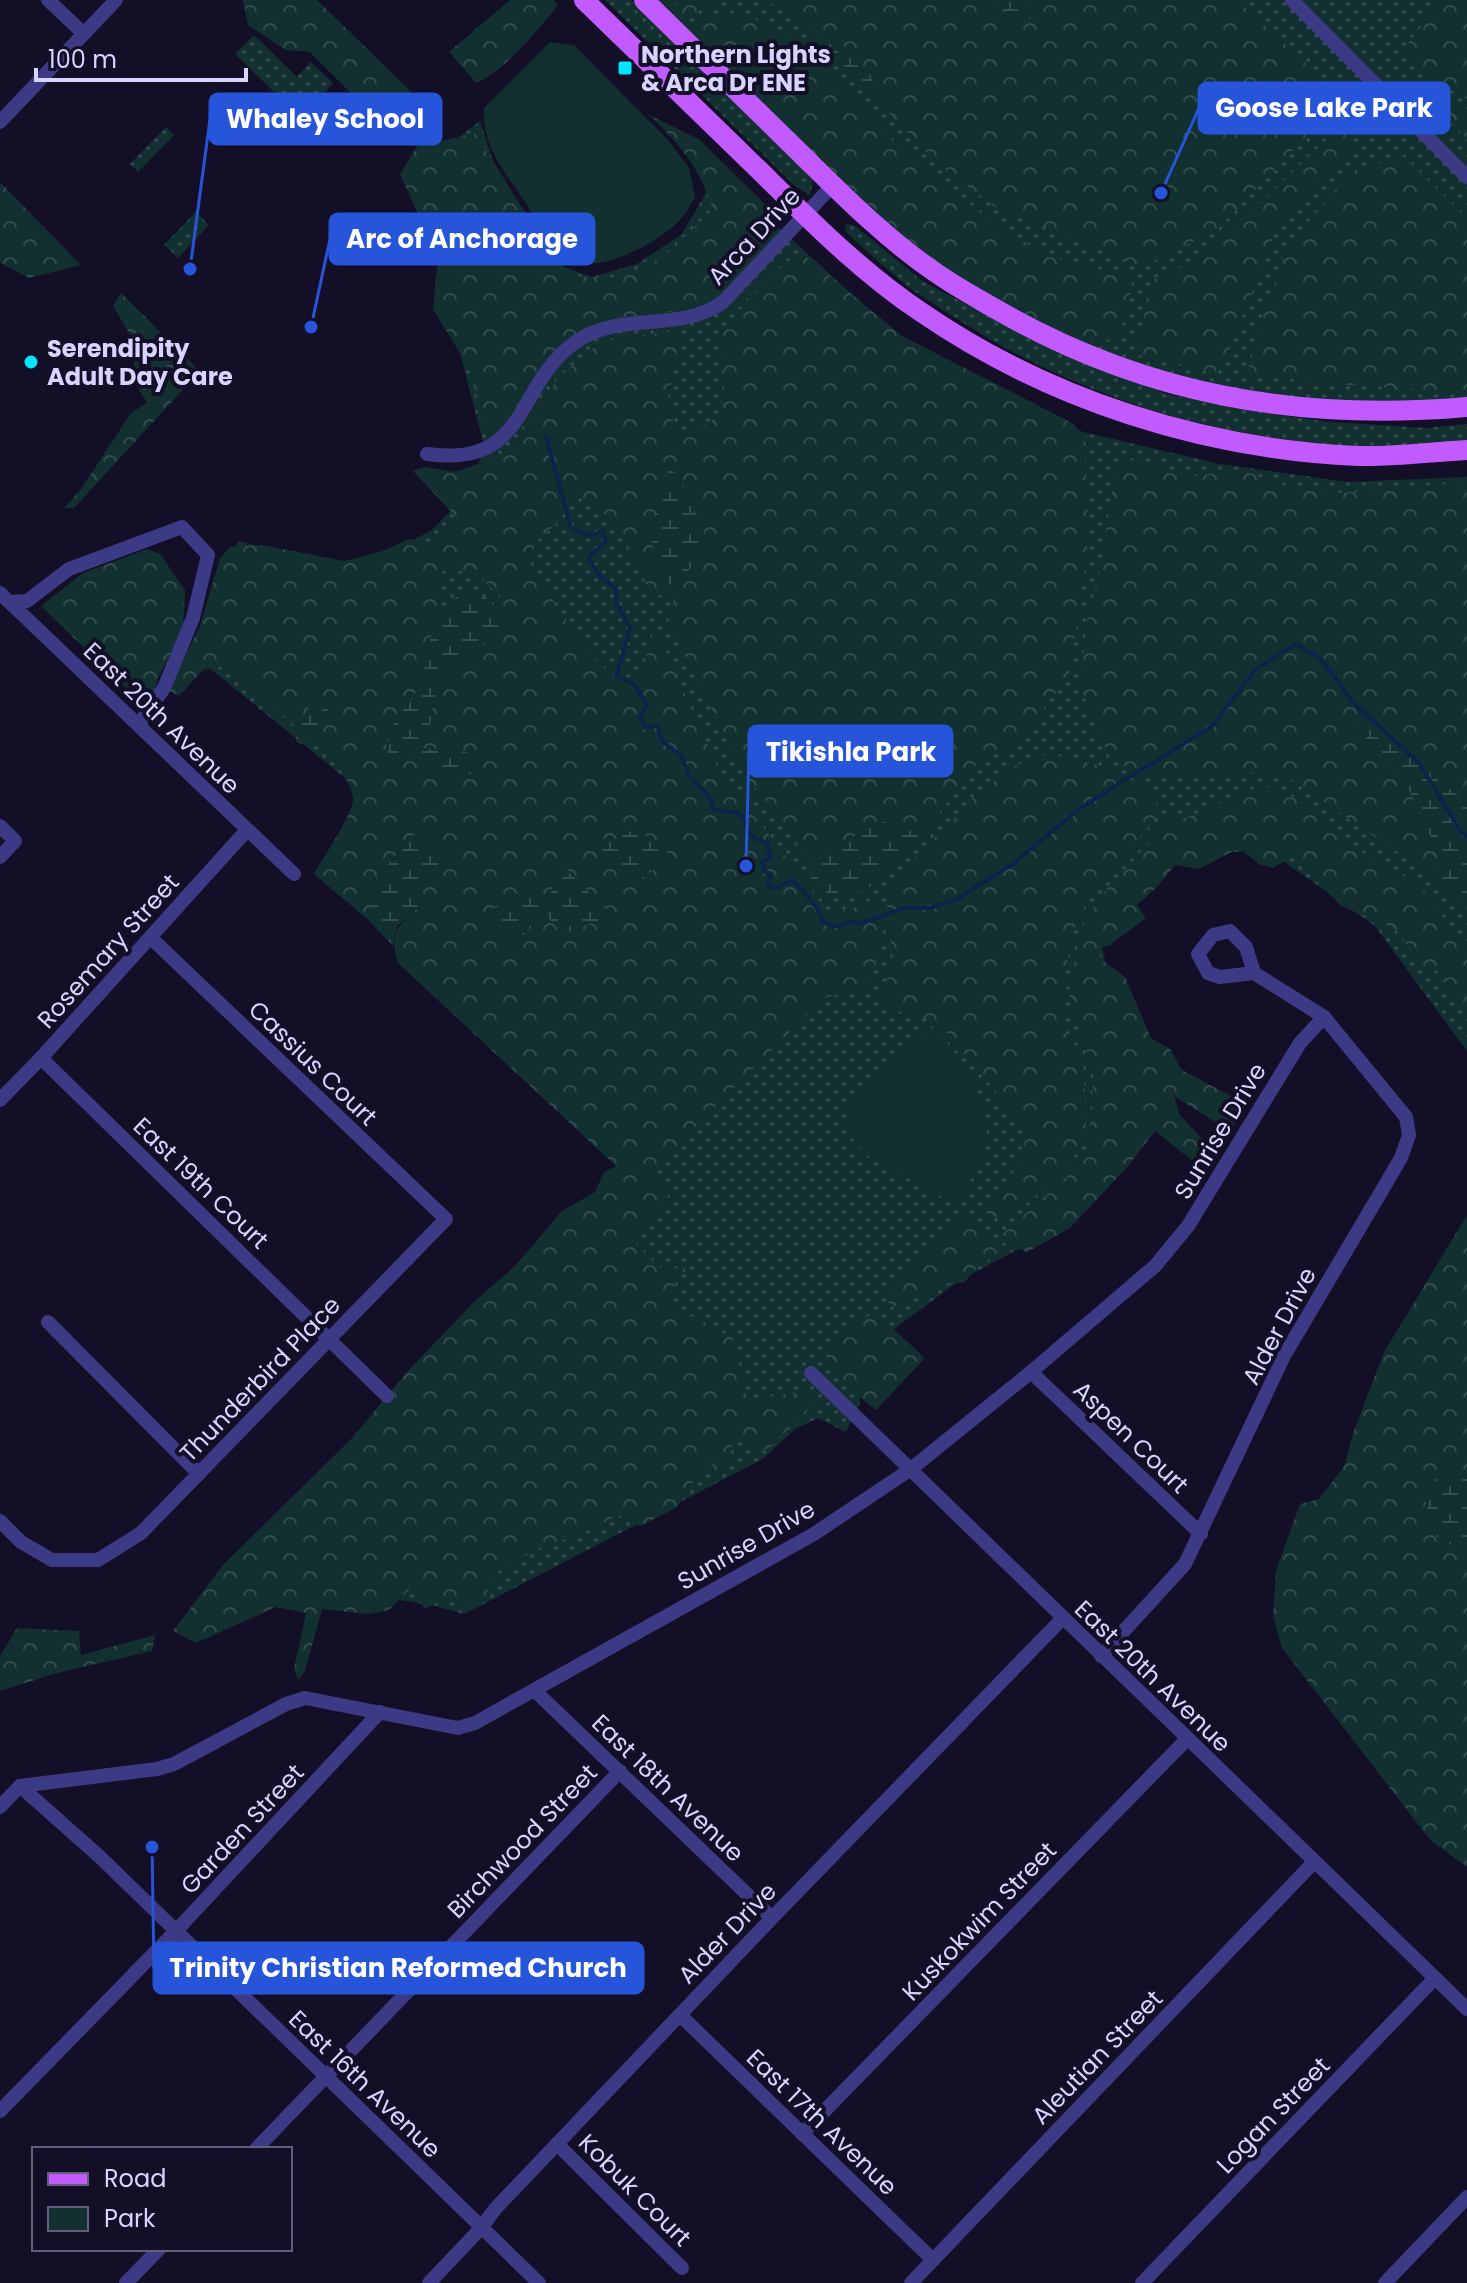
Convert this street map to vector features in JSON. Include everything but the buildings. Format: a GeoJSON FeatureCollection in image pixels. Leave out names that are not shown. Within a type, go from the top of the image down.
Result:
{"type":"FeatureCollection","features":[{"type":"Feature","properties":{"kind":"main road"},"geometry":{"type":"LineString","coordinates":[[584,0],[804,214],[867,271],[921,312],[975,346],[1076,395],[1165,425],[1252,445],[1361,456],[1467,450]]}},
{"type":"Feature","properties":{"kind":"main road"},"geometry":{"type":"LineString","coordinates":[[644,0],[833,185],[932,271],[1053,340],[1134,373],[1262,404],[1394,412],[1467,407]]}},
{"type":"Feature","properties":{"kind":"street"},"geometry":{"type":"LineString","coordinates":[[48,0],[84,34]]}},
{"type":"Feature","properties":{"kind":"street"},"geometry":{"type":"LineString","coordinates":[[0,122],[116,0]]}},
{"type":"Feature","properties":{"kind":"street"},"geometry":{"type":"LineString","coordinates":[[1292,0],[1467,177]]}},
{"type":"Feature","properties":{"kind":"street","name":"Arca Drive"},"geometry":{"type":"LineString","coordinates":[[427,454],[449,457],[467,455],[493,446],[513,423],[558,357],[578,340],[601,330],[661,320],[690,319],[707,314],[723,302],[833,185]]}},
{"type":"Feature","properties":{"kind":"street"},"geometry":{"type":"LineString","coordinates":[[5,597],[27,601],[69,569],[182,527],[208,555],[187,632],[164,688],[139,724]]}},
{"type":"Feature","properties":{"kind":"street","name":"East 20th Avenue"},"geometry":{"type":"LineString","coordinates":[[5,597],[294,874]]}},
{"type":"Feature","properties":{"kind":"street"},"geometry":{"type":"LineString","coordinates":[[0,826],[15,841],[0,857]]}},
{"type":"Feature","properties":{"kind":"street","name":"Rosemary Street"},"geometry":{"type":"LineString","coordinates":[[0,1100],[247,830]]}},
{"type":"Feature","properties":{"kind":"street","name":"Cassius Court"},"geometry":{"type":"LineString","coordinates":[[151,938],[446,1219]]}},
{"type":"Feature","properties":{"kind":"street","name":"Alder Drive"},"geometry":{"type":"LineString","coordinates":[[1101,1656],[1185,1564],[1284,1356],[1401,1158],[1409,1135],[1406,1117],[1324,1017],[1254,973]]}},
{"type":"Feature","properties":{"kind":"street","name":"Sunrise Drive"},"geometry":{"type":"LineString","coordinates":[[20,1786],[118,1776],[165,1767],[286,1704],[305,1698],[458,1728],[475,1723],[814,1534],[911,1469],[1155,1266],[1188,1226],[1300,1043],[1324,1017]]}},
{"type":"Feature","properties":{"kind":"street","name":"East 19th Court"},"geometry":{"type":"LineString","coordinates":[[41,1058],[387,1396]]}},
{"type":"Feature","properties":{"kind":"street","name":"Thunderbird Place"},"geometry":{"type":"LineString","coordinates":[[0,1521],[21,1542],[52,1560],[98,1560],[141,1533],[446,1219]]}},
{"type":"Feature","properties":{"kind":"street"},"geometry":{"type":"LineString","coordinates":[[48,1322],[199,1474]]}},
{"type":"Feature","properties":{"kind":"street","name":"Aspen Court"},"geometry":{"type":"LineString","coordinates":[[1031,1372],[1201,1534]]}},
{"type":"Feature","properties":{"kind":"street","name":"East 20th Avenue"},"geometry":{"type":"LineString","coordinates":[[811,1373],[1467,2009]]}},
{"type":"Feature","properties":{"kind":"street","name":"Alder Drive"},"geometry":{"type":"LineString","coordinates":[[429,2283],[495,2209],[772,1918],[1062,1619]]}},
{"type":"Feature","properties":{"kind":"street","name":"East 18th Avenue"},"geometry":{"type":"LineString","coordinates":[[534,1690],[772,1918]]}},
{"type":"Feature","properties":{"kind":"street","name":"Garden Street"},"geometry":{"type":"LineString","coordinates":[[0,2111],[175,1932],[380,1712]]}},
{"type":"Feature","properties":{"kind":"street","name":"Kuskokwim Street"},"geometry":{"type":"LineString","coordinates":[[802,2134],[1187,1739]]}},
{"type":"Feature","properties":{"kind":"street","name":"Birchwood Street"},"geometry":{"type":"LineString","coordinates":[[258,2147],[620,1771]]}},
{"type":"Feature","properties":{"kind":"street"},"geometry":{"type":"LineString","coordinates":[[0,1807],[20,1786]]}},
{"type":"Feature","properties":{"kind":"street","name":"East 16th Avenue"},"geometry":{"type":"LineString","coordinates":[[20,1786],[100,1857],[539,2283]]}},
{"type":"Feature","properties":{"kind":"street","name":"Aleutian Street"},"geometry":{"type":"LineString","coordinates":[[911,2283],[1314,1862]]}},
{"type":"Feature","properties":{"kind":"street","name":"Logan Street"},"geometry":{"type":"LineString","coordinates":[[1142,2283],[1435,1978]]}},
{"type":"Feature","properties":{"kind":"street","name":"East 17th Avenue"},"geometry":{"type":"LineString","coordinates":[[680,2015],[933,2260]]}},
{"type":"Feature","properties":{"kind":"street","name":"Kobuk Court"},"geometry":{"type":"LineString","coordinates":[[557,2144],[682,2268]]}},
{"type":"Feature","properties":{"kind":"street"},"geometry":{"type":"LineString","coordinates":[[1385,2283],[1467,2197]]}},
{"type":"Feature","properties":{"kind":"street"},"geometry":{"type":"LineString","coordinates":[[126,2283],[157,2251]]}},
{"type":"Feature","properties":{"kind":"green space"},"geometry":{"type":"Polygon","coordinates":[[[243,0],[317,0],[437,117],[395,135],[374,122],[361,103],[310,52],[286,50],[248,25],[243,0]]]}},
{"type":"Feature","properties":{"kind":"green space"},"geometry":{"type":"Polygon","coordinates":[[[510,0],[553,0],[558,5],[510,59],[476,83],[449,52],[510,0]]]}},
{"type":"Feature","properties":{"kind":"green space"},"geometry":{"type":"Polygon","coordinates":[[[605,0],[632,0],[807,168],[813,182],[810,196],[794,185],[605,0]]]}},
{"type":"Feature","properties":{"kind":"green space"},"geometry":{"type":"Polygon","coordinates":[[[656,0],[1467,0],[1467,401],[1337,405],[1204,385],[1105,354],[941,267],[656,0]]]}},
{"type":"Feature","properties":{"kind":"green space"},"geometry":{"type":"Polygon","coordinates":[[[671,0],[708,0],[713,5],[687,16],[671,0]]]}},
{"type":"Feature","properties":{"kind":"green space"},"geometry":{"type":"Polygon","coordinates":[[[765,0],[987,0],[1016,17],[1030,18],[1027,0],[1238,0],[1325,81],[1331,110],[1217,230],[1141,267],[995,207],[938,164],[887,111],[869,73],[837,39],[804,24],[765,0]]]}},
{"type":"Feature","properties":{"kind":"green space"},"geometry":{"type":"Polygon","coordinates":[[[987,0],[1027,0],[1030,19],[1016,17],[987,0]]]}},
{"type":"Feature","properties":{"kind":"green space"},"geometry":{"type":"Polygon","coordinates":[[[1442,0],[1467,0],[1467,99],[1415,71],[1406,46],[1442,0]]]}},
{"type":"Feature","properties":{"kind":"green space"},"geometry":{"type":"Polygon","coordinates":[[[741,12],[768,26],[784,30],[863,106],[892,140],[992,222],[1034,248],[1069,263],[1129,275],[1132,286],[1119,339],[1089,341],[1061,334],[966,284],[908,242],[690,34],[710,16],[741,12]]]}},
{"type":"Feature","properties":{"kind":"green space"},"geometry":{"type":"Polygon","coordinates":[[[804,24],[837,39],[869,73],[887,111],[804,24]]]}},
{"type":"Feature","properties":{"kind":"green space"},"geometry":{"type":"Polygon","coordinates":[[[254,35],[297,77],[311,62],[333,83],[323,94],[277,95],[235,54],[254,35]]]}},
{"type":"Feature","properties":{"kind":"green space"},"geometry":{"type":"Polygon","coordinates":[[[550,42],[574,45],[668,140],[689,168],[695,197],[681,219],[655,240],[606,262],[575,262],[558,251],[500,165],[486,133],[484,108],[550,42]]]}},
{"type":"Feature","properties":{"kind":"green space"},"geometry":{"type":"Polygon","coordinates":[[[1428,90],[1467,110],[1467,139],[1430,104],[1428,90]]]}},
{"type":"Feature","properties":{"kind":"green space"},"geometry":{"type":"Polygon","coordinates":[[[648,114],[700,140],[779,218],[777,232],[753,264],[719,297],[697,309],[613,318],[595,325],[550,357],[529,383],[510,416],[487,435],[469,368],[433,309],[438,259],[400,174],[418,145],[476,134],[563,273],[589,278],[630,274],[663,255],[713,209],[687,157],[648,114]]]}},
{"type":"Feature","properties":{"kind":"green space"},"geometry":{"type":"Polygon","coordinates":[[[480,121],[497,173],[564,267],[592,277],[637,264],[682,234],[718,172],[901,339],[1083,432],[1220,464],[1347,482],[1467,477],[1467,1051],[1374,925],[1267,850],[1167,856],[1099,936],[1148,1129],[1069,1222],[959,1281],[871,1346],[859,1374],[860,1403],[846,1432],[818,1418],[795,1429],[763,1459],[464,1614],[436,1606],[303,1584],[638,1177],[372,800],[202,662],[238,541],[355,571],[432,530],[470,491],[484,445],[413,172],[480,121]]]}},
{"type":"Feature","properties":{"kind":"green space"},"geometry":{"type":"Polygon","coordinates":[[[1341,125],[1355,145],[1315,183],[1277,227],[1231,346],[1216,372],[1137,355],[1138,338],[1155,277],[1163,277],[1212,249],[1341,125]]]}},
{"type":"Feature","properties":{"kind":"green space"},"geometry":{"type":"Polygon","coordinates":[[[166,127],[174,135],[138,172],[130,164],[166,127]]]}},
{"type":"Feature","properties":{"kind":"green space"},"geometry":{"type":"Polygon","coordinates":[[[1402,155],[1467,218],[1467,392],[1247,375],[1286,248],[1348,175],[1402,155]]]}},
{"type":"Feature","properties":{"kind":"green space"},"geometry":{"type":"Polygon","coordinates":[[[0,182],[81,265],[29,278],[0,263],[0,182]]]}},
{"type":"Feature","properties":{"kind":"green space"},"geometry":{"type":"Polygon","coordinates":[[[196,212],[209,225],[178,258],[164,245],[196,212]]]}},
{"type":"Feature","properties":{"kind":"green space"},"geometry":{"type":"Polygon","coordinates":[[[846,224],[854,225],[921,280],[939,290],[1015,329],[1167,394],[1239,409],[1331,422],[1427,428],[1467,424],[1467,444],[1371,447],[1303,442],[1197,423],[1094,390],[997,343],[913,290],[851,237],[845,230],[846,224]]]}},
{"type":"Feature","properties":{"kind":"green space"},"geometry":{"type":"Polygon","coordinates":[[[801,252],[902,336],[1074,424],[1084,439],[1088,520],[1087,554],[1070,672],[1021,741],[976,765],[923,835],[881,821],[810,862],[742,770],[668,623],[675,594],[652,596],[616,522],[573,493],[561,518],[539,539],[532,551],[532,568],[564,618],[601,664],[630,689],[639,680],[655,626],[717,766],[828,912],[847,911],[877,897],[883,922],[882,944],[865,989],[823,998],[651,1172],[672,1191],[651,1217],[636,1243],[658,1267],[689,1269],[677,1277],[671,1298],[683,1314],[733,1338],[747,1399],[805,1392],[816,1402],[767,1450],[733,1438],[730,1459],[717,1477],[711,1461],[703,1467],[677,1507],[641,1526],[618,1515],[581,1534],[539,1548],[499,1571],[481,1602],[465,1606],[448,1598],[424,1609],[413,1586],[389,1610],[368,1614],[322,1609],[305,1671],[298,1680],[294,1669],[306,1613],[276,1607],[196,1643],[173,1631],[223,1565],[352,1438],[406,1373],[474,1302],[515,1266],[562,1211],[595,1192],[604,1172],[616,1166],[398,963],[394,943],[398,928],[423,903],[421,886],[444,858],[434,841],[413,835],[374,881],[373,911],[366,918],[314,874],[344,824],[353,797],[343,774],[314,740],[328,720],[313,701],[297,728],[227,666],[203,670],[179,696],[168,690],[200,626],[220,558],[230,547],[262,545],[344,561],[383,551],[409,539],[436,544],[455,516],[413,471],[424,467],[455,472],[505,454],[547,398],[557,378],[602,341],[673,331],[681,339],[668,397],[674,426],[686,433],[702,426],[716,417],[722,407],[724,372],[720,337],[756,290],[801,252]],[[667,470],[662,504],[701,522],[688,501],[678,473],[667,470]],[[438,568],[441,612],[418,689],[390,728],[386,742],[388,757],[413,757],[440,772],[466,771],[472,776],[467,752],[423,748],[433,698],[442,679],[458,658],[487,642],[498,627],[495,608],[500,596],[471,569],[448,573],[438,568]],[[616,839],[591,840],[637,883],[616,839]],[[553,867],[553,885],[546,915],[562,933],[564,867],[553,867]]]}},
{"type":"Feature","properties":{"kind":"green space"},"geometry":{"type":"Polygon","coordinates":[[[121,293],[200,371],[74,508],[64,508],[81,489],[131,413],[147,403],[130,375],[139,350],[113,306],[121,293]]]}},
{"type":"Feature","properties":{"kind":"green space"},"geometry":{"type":"Polygon","coordinates":[[[1117,461],[1158,463],[1186,477],[1241,470],[1289,487],[1343,493],[1467,482],[1467,801],[1368,741],[1407,786],[1441,859],[1430,874],[1287,777],[1256,772],[1224,777],[1148,777],[1110,759],[1081,689],[1086,623],[1100,568],[1117,461]]]}},
{"type":"Feature","properties":{"kind":"green space"},"geometry":{"type":"Polygon","coordinates":[[[668,470],[679,474],[708,545],[694,566],[670,585],[661,573],[652,544],[657,509],[662,504],[668,470]]]}},
{"type":"Feature","properties":{"kind":"green space"},"geometry":{"type":"Polygon","coordinates":[[[147,549],[160,554],[185,590],[183,631],[158,678],[155,691],[139,701],[41,606],[83,573],[147,549]]]}},
{"type":"Feature","properties":{"kind":"green space"},"geometry":{"type":"Polygon","coordinates":[[[467,592],[482,596],[494,606],[499,624],[484,643],[458,658],[441,681],[423,748],[467,752],[474,777],[466,771],[440,773],[413,757],[400,762],[388,757],[387,746],[392,727],[419,686],[439,615],[451,601],[467,592]]]}},
{"type":"Feature","properties":{"kind":"green space"},"geometry":{"type":"Polygon","coordinates":[[[313,700],[328,702],[325,724],[319,734],[300,745],[296,741],[297,728],[313,700]]]}},
{"type":"Feature","properties":{"kind":"green space"},"geometry":{"type":"Polygon","coordinates":[[[1351,713],[1374,720],[1442,784],[1467,801],[1467,908],[1430,874],[1441,859],[1407,786],[1368,741],[1351,713]]]}},
{"type":"Feature","properties":{"kind":"green space"},"geometry":{"type":"Polygon","coordinates":[[[1047,754],[1089,763],[1133,780],[1153,797],[1159,815],[1094,890],[1075,927],[1062,984],[1064,1017],[1084,1069],[1086,1130],[1079,1148],[1065,1172],[1013,1215],[999,1219],[985,1210],[1013,1172],[1027,1136],[993,1088],[938,1022],[878,1006],[893,959],[885,889],[973,798],[1012,767],[1047,754]]]}},
{"type":"Feature","properties":{"kind":"green space"},"geometry":{"type":"Polygon","coordinates":[[[1260,786],[1281,789],[1320,816],[1367,856],[1409,878],[1430,897],[1467,952],[1467,1007],[1457,1000],[1435,969],[1417,970],[1418,958],[1394,928],[1341,906],[1311,875],[1298,853],[1273,868],[1259,864],[1239,848],[1199,869],[1175,865],[1137,905],[1146,918],[1110,945],[1097,949],[1102,960],[1125,977],[1151,1038],[1170,1049],[1182,1070],[1246,1104],[1230,1131],[1174,1096],[1180,1115],[1215,1153],[1204,1170],[1155,1131],[1129,1165],[1070,1228],[1027,1252],[996,1240],[1068,1176],[1085,1152],[1092,1127],[1093,1069],[1072,1010],[1069,991],[1081,928],[1099,898],[1172,812],[1181,820],[1260,786]]]}},
{"type":"Feature","properties":{"kind":"green space"},"geometry":{"type":"Polygon","coordinates":[[[881,821],[923,835],[875,883],[864,891],[844,898],[830,893],[811,878],[810,862],[881,821]]]}},
{"type":"Feature","properties":{"kind":"green space"},"geometry":{"type":"Polygon","coordinates":[[[637,828],[670,855],[637,884],[590,840],[616,839],[637,828]]]}},
{"type":"Feature","properties":{"kind":"green space"},"geometry":{"type":"Polygon","coordinates":[[[413,835],[434,841],[444,858],[421,886],[423,903],[397,926],[393,946],[366,918],[373,910],[374,881],[413,835]]]}},
{"type":"Feature","properties":{"kind":"green space"},"geometry":{"type":"Polygon","coordinates":[[[553,867],[564,867],[612,916],[562,934],[546,915],[515,942],[486,915],[511,894],[525,890],[549,901],[553,867]]]}},
{"type":"Feature","properties":{"kind":"green space"},"geometry":{"type":"Polygon","coordinates":[[[933,1027],[971,1077],[986,1121],[987,1137],[983,1154],[956,1205],[863,1153],[849,1134],[846,1102],[933,1027]]]}},
{"type":"Feature","properties":{"kind":"green space"},"geometry":{"type":"Polygon","coordinates":[[[971,1214],[999,1253],[976,1268],[965,1282],[916,1295],[904,1308],[888,1304],[893,1283],[959,1218],[971,1214]]]}},
{"type":"Feature","properties":{"kind":"green space"},"geometry":{"type":"Polygon","coordinates":[[[1467,1215],[1467,1867],[1431,1841],[1282,1648],[1273,1616],[1276,1571],[1300,1504],[1319,1499],[1345,1465],[1352,1436],[1384,1352],[1467,1215]]]}},
{"type":"Feature","properties":{"kind":"green space"},"geometry":{"type":"Polygon","coordinates":[[[875,1312],[925,1358],[876,1410],[851,1390],[825,1361],[839,1334],[875,1312]]]}},
{"type":"Feature","properties":{"kind":"green space"},"geometry":{"type":"Polygon","coordinates":[[[1442,1470],[1467,1474],[1467,1555],[1460,1547],[1438,1541],[1424,1498],[1442,1470]]]}},
{"type":"Feature","properties":{"kind":"green space"},"geometry":{"type":"Polygon","coordinates":[[[17,1628],[79,1631],[81,1655],[155,1635],[152,1651],[57,1673],[0,1691],[0,1656],[17,1628]]]}},
{"type":"Feature","properties":{"kind":"waterway"},"geometry":{"type":"LineString","coordinates":[[546,436],[571,528],[591,536],[602,531],[606,542],[588,557],[599,575],[616,589],[616,602],[630,627],[617,676],[635,685],[647,705],[640,718],[645,727],[658,726],[662,741],[681,756],[689,775],[710,799],[714,810],[738,813],[754,838],[767,843],[771,858],[762,862],[771,876],[768,882],[771,888],[791,880],[810,900],[824,923],[840,927],[849,922],[862,923],[904,908],[930,908],[959,898],[1014,863],[1080,808],[1212,726],[1256,669],[1296,644],[1321,659],[1353,702],[1420,764],[1460,831],[1467,836]]}},
{"type":"Feature","properties":{"kind":"place","name":"Northern Lights & Arca Dr ENE"},"geometry":{"type":"Point","coordinates":[625,68]}},
{"type":"Feature","properties":{"kind":"place","name":"Goose Lake Park"},"geometry":{"type":"Point","coordinates":[1161,193]}},
{"type":"Feature","properties":{"kind":"place","name":"Whaley School"},"geometry":{"type":"Point","coordinates":[190,269]}},
{"type":"Feature","properties":{"kind":"place","name":"Arc of Anchorage"},"geometry":{"type":"Point","coordinates":[311,327]}},
{"type":"Feature","properties":{"kind":"place","name":"Serendipity Adult Day Care"},"geometry":{"type":"Point","coordinates":[31,362]}},
{"type":"Feature","properties":{"kind":"place","name":"Tikishla Park"},"geometry":{"type":"Point","coordinates":[746,866]}},
{"type":"Feature","properties":{"kind":"place","name":"Trinity Christian Reformed Church"},"geometry":{"type":"Point","coordinates":[152,1847]}}]}
